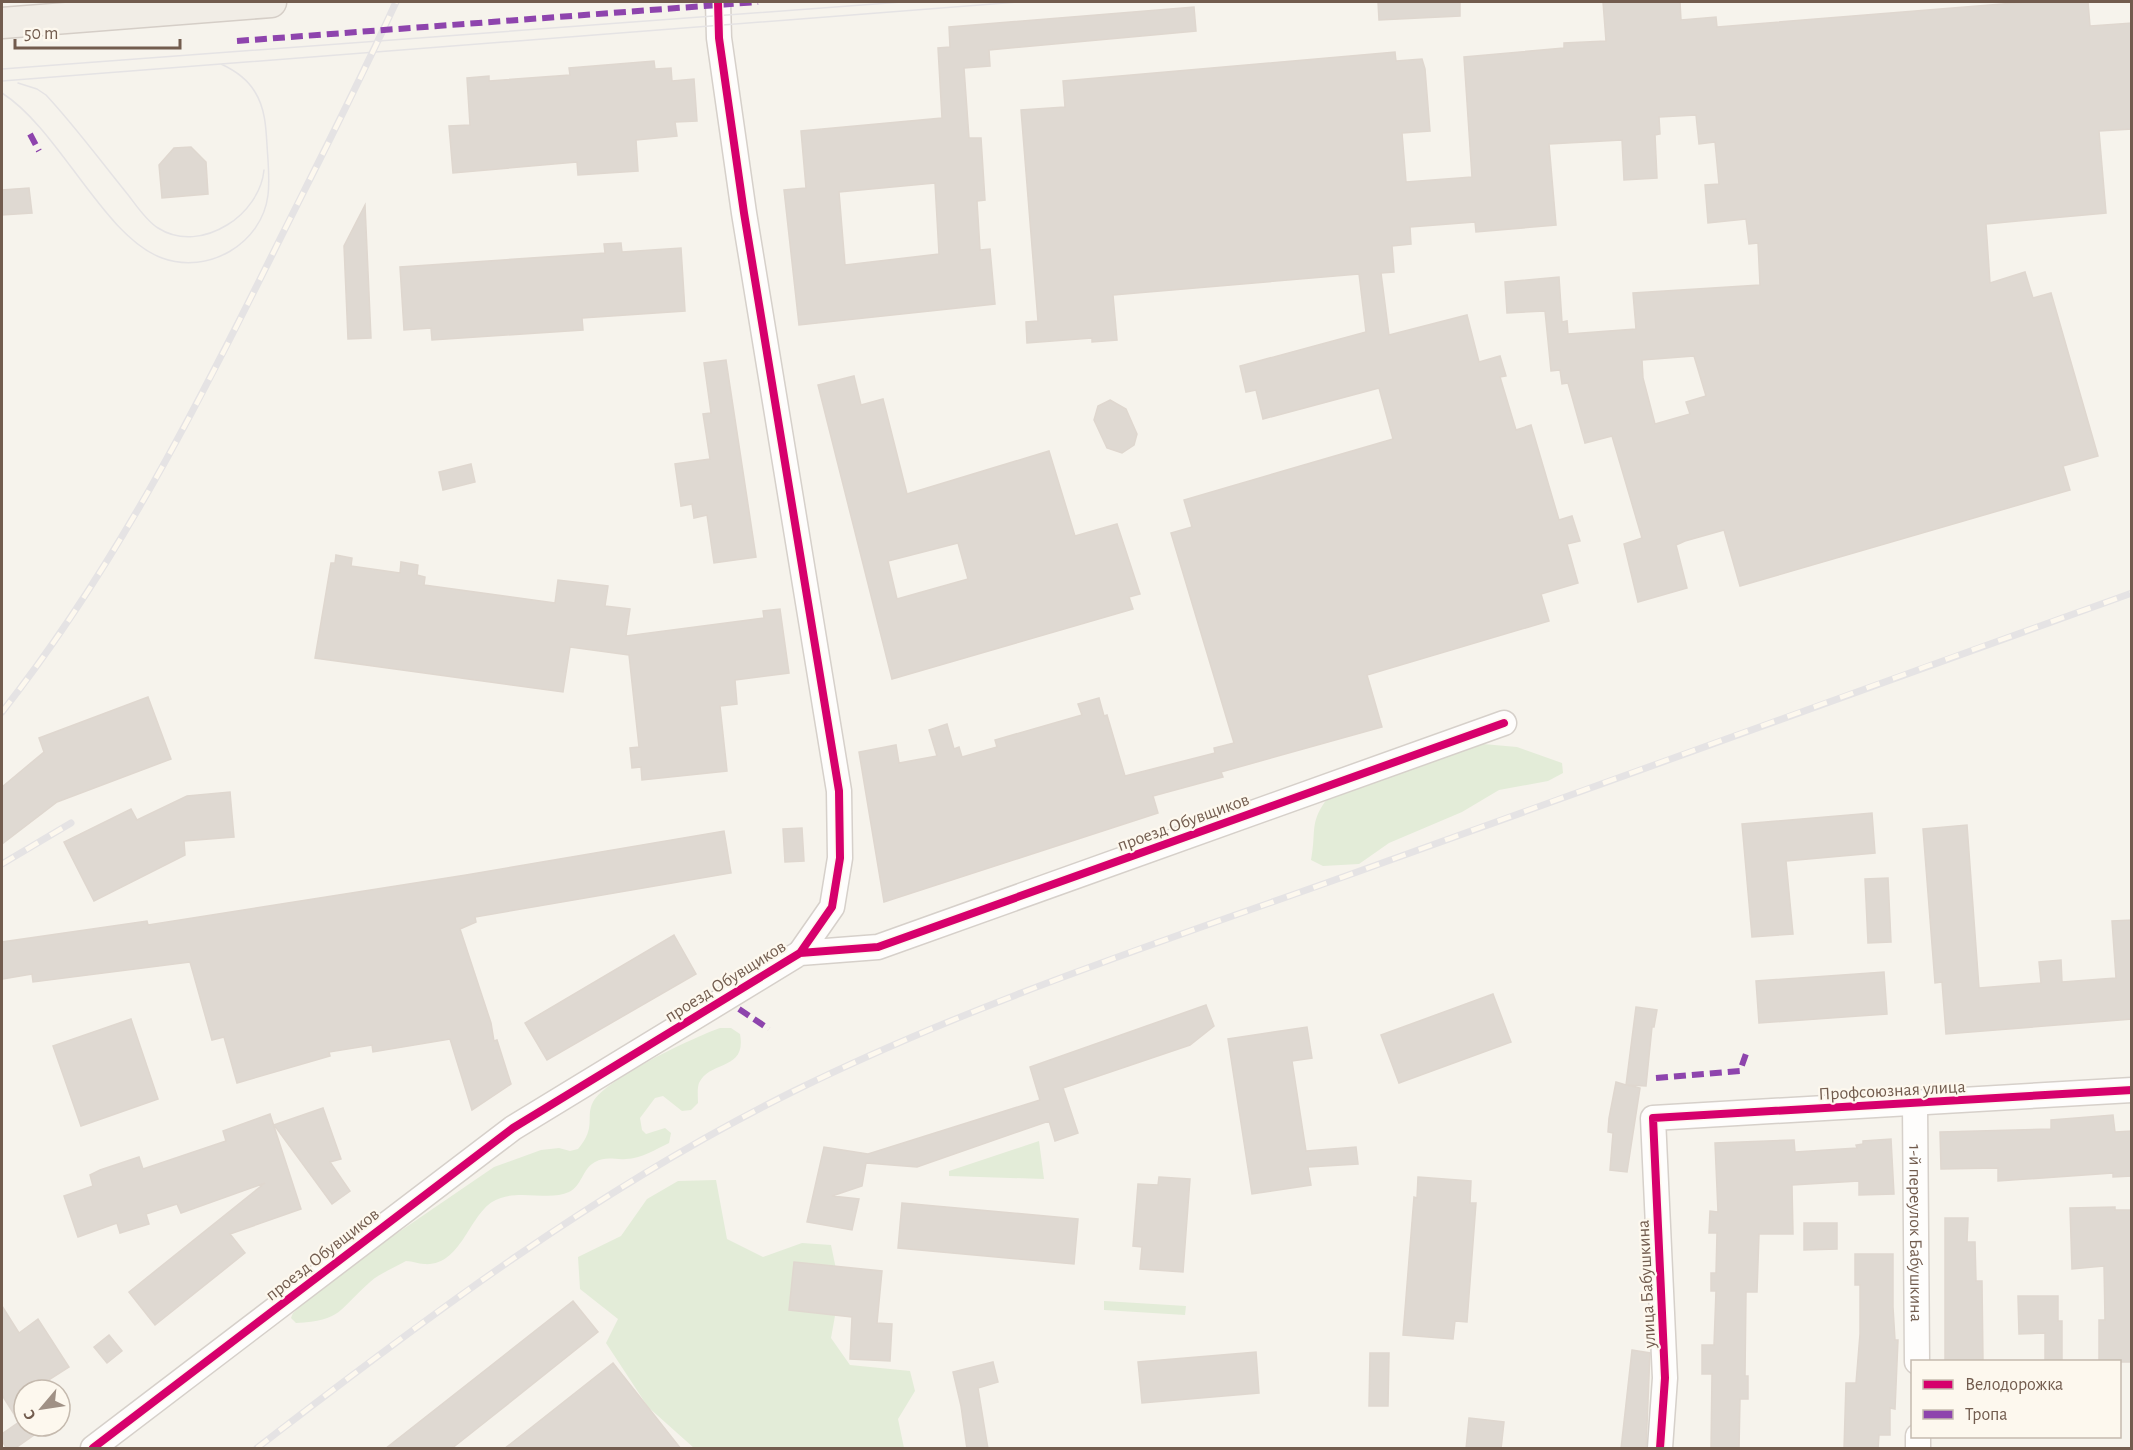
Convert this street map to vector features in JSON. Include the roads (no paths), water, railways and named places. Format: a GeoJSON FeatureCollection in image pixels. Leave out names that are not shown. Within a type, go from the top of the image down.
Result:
{"type":"FeatureCollection","features":[{"type":"Feature","properties":{"kind":"main road"},"geometry":{"type":"LineString","coordinates":[[2,23],[271,2]]}},
{"type":"Feature","properties":{"kind":"street"},"geometry":{"type":"LineString","coordinates":[[718,2],[721,50],[758,299],[839,791],[840,858],[832,908],[800,952]]}},
{"type":"Feature","properties":{"kind":"street","name":"проезд Обувщиков"},"geometry":{"type":"LineString","coordinates":[[93,1449],[513,1128],[800,952],[878,947],[1504,723]]}},
{"type":"Feature","properties":{"kind":"street","name":"Профсоюзная улица"},"geometry":{"type":"LineString","coordinates":[[1653,1118],[2132,1090]]}},
{"type":"Feature","properties":{"kind":"street","name":"1-й переулок Бабушкина"},"geometry":{"type":"LineString","coordinates":[[1915,1104],[1917,1360]]}},
{"type":"Feature","properties":{"kind":"street","name":"улица Бабушкина"},"geometry":{"type":"LineString","coordinates":[[1653,1118],[1665,1378],[1660,1449]]}},
{"type":"Feature","properties":{"kind":"tram line"},"geometry":{"type":"LineString","coordinates":[[2,69],[902,2]]}},
{"type":"Feature","properties":{"kind":"tram line"},"geometry":{"type":"LineString","coordinates":[[2,81],[1019,2]]}},
{"type":"Feature","properties":{"kind":"tram line"},"geometry":{"type":"LineString","coordinates":[[2,93],[23,110],[43,131],[120,228],[141,246],[162,258],[180,262],[197,262],[230,251],[244,241],[264,212],[268,195],[266,131],[261,104],[249,83],[236,72],[221,64]]}},
{"type":"Feature","properties":{"kind":"tram line"},"geometry":{"type":"LineString","coordinates":[[18,83],[37,89],[46,95],[144,216],[153,225],[166,232],[193,237],[210,233],[227,225],[241,215],[252,202],[260,186],[264,170]]}},
{"type":"Feature","properties":{"kind":"railway"},"geometry":{"type":"LineString","coordinates":[[2,712],[82,600],[154,482],[219,361],[396,2]]}},
{"type":"Feature","properties":{"kind":"railway"},"geometry":{"type":"LineString","coordinates":[[257,1448],[451,1302],[584,1211],[722,1128],[862,1059],[1072,974],[2132,593]]}},
{"type":"Feature","properties":{"kind":"railway"},"geometry":{"type":"LineString","coordinates":[[2,864],[71,823]]}}]}
